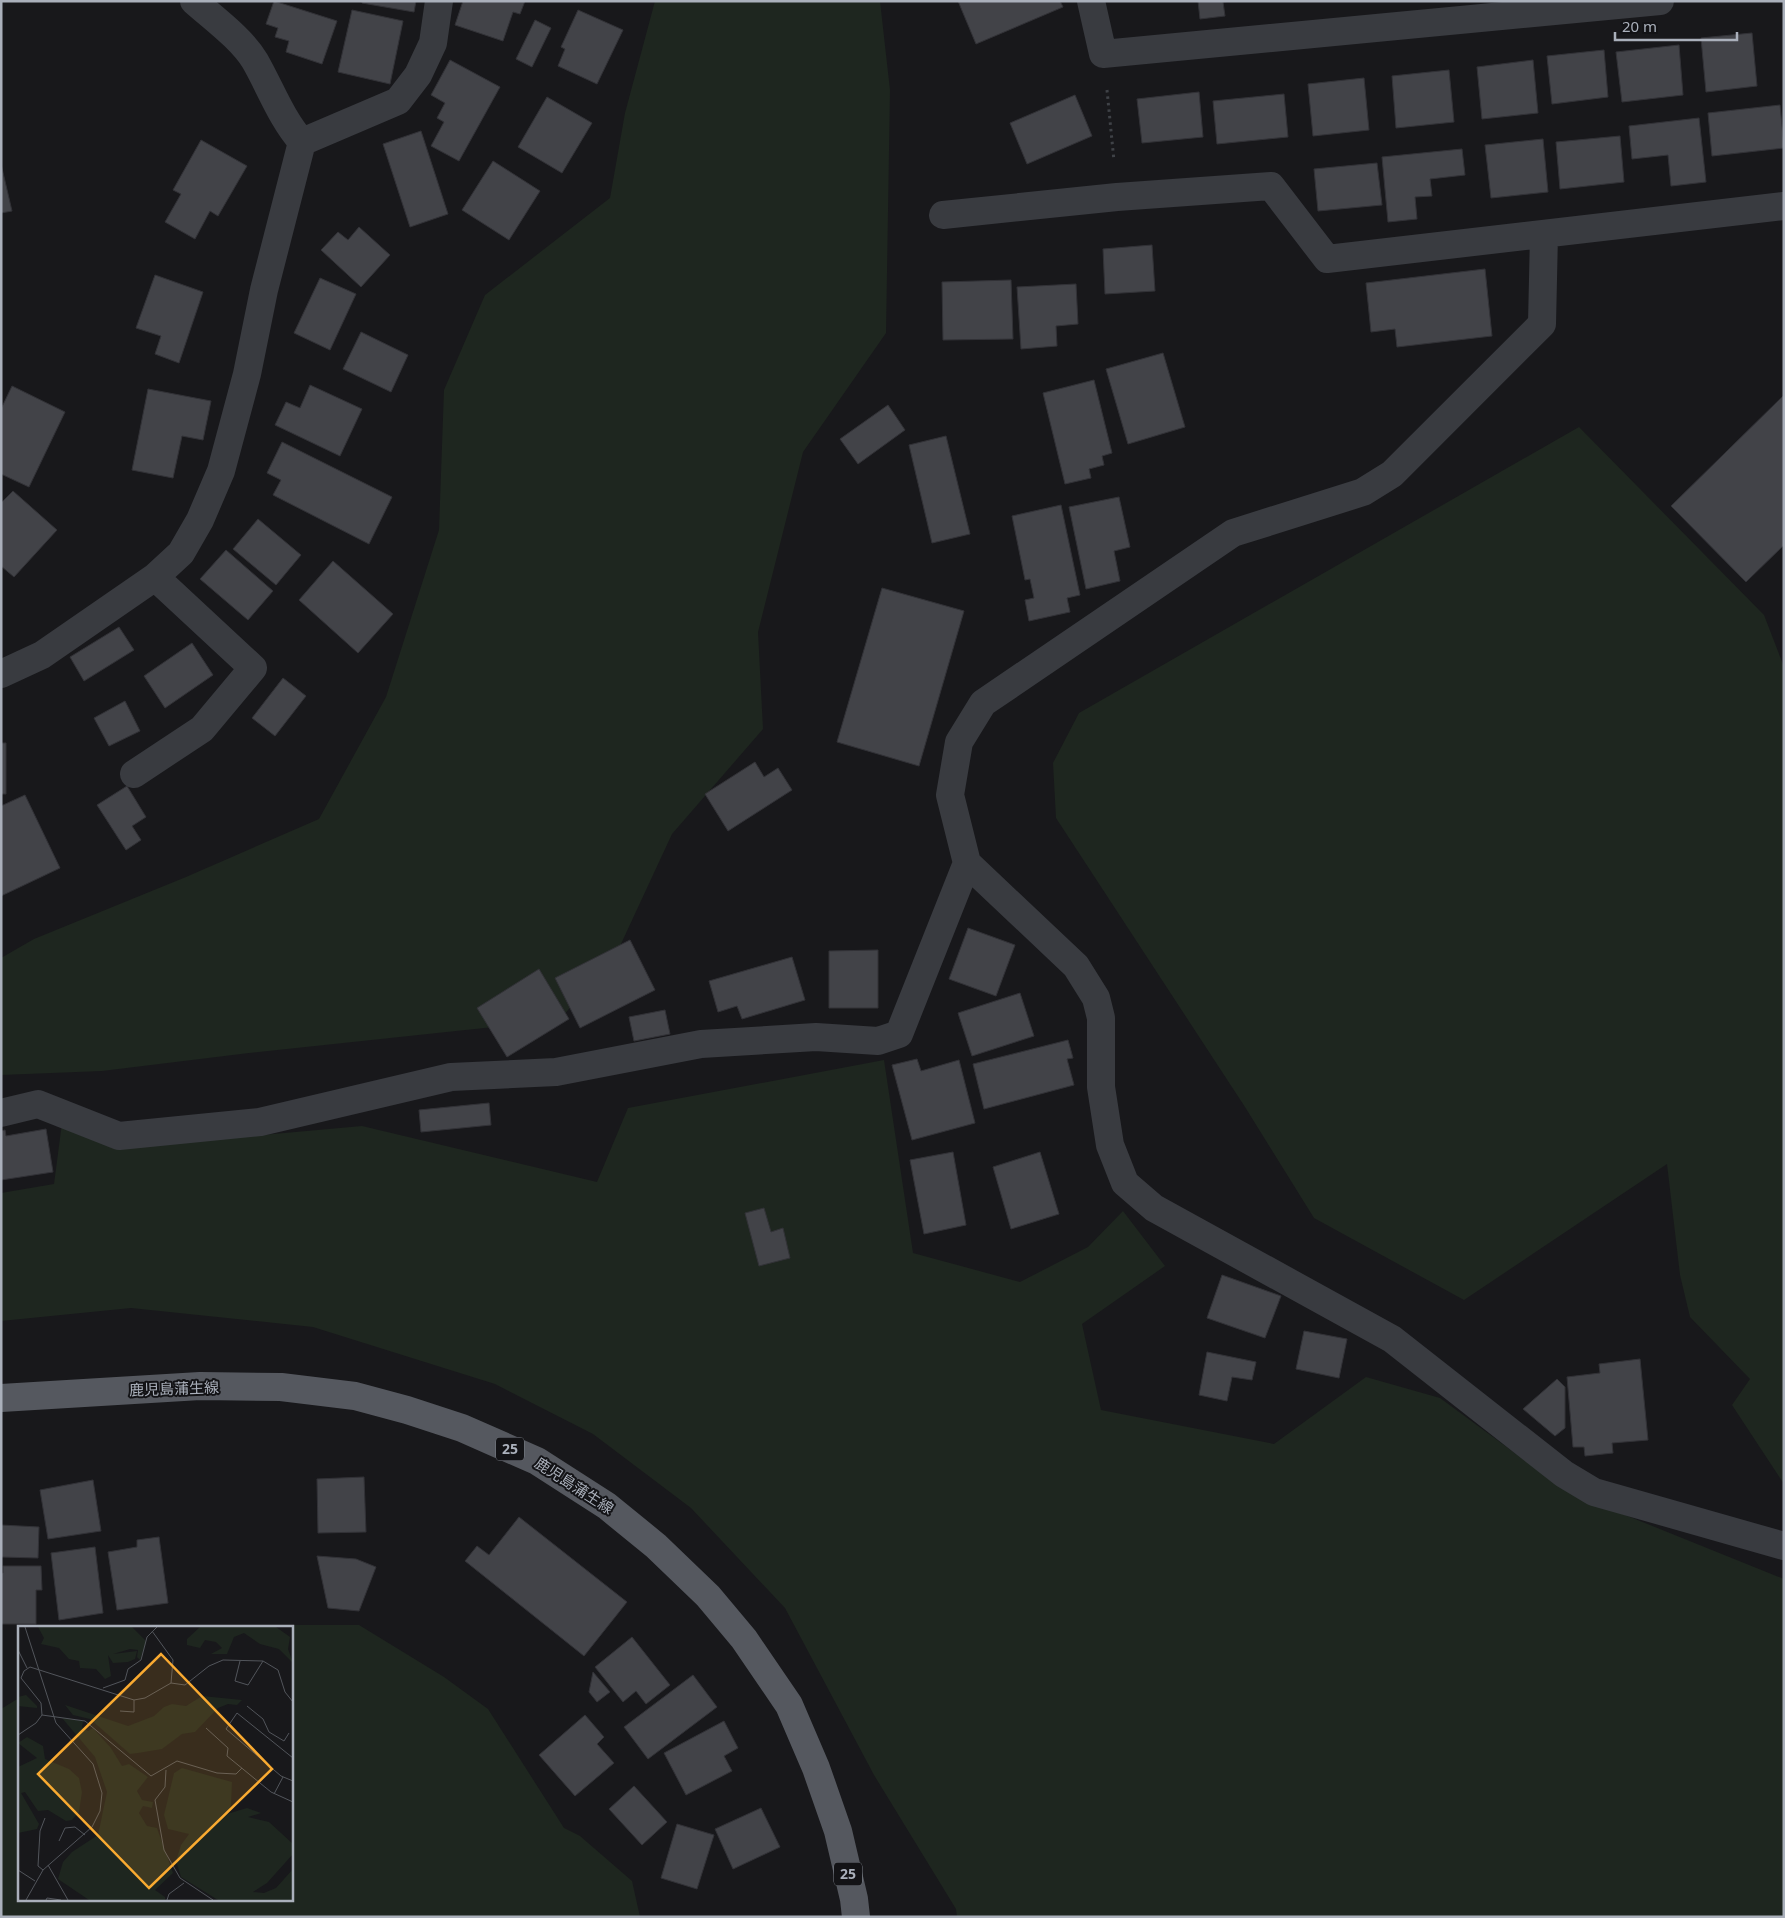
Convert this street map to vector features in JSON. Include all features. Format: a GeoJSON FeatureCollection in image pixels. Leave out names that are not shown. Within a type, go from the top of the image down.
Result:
{"type":"FeatureCollection","features":[{"type":"Feature","properties":{"kind":"main road","name":"鹿児島蒲生線"},"geometry":{"type":"LineString","coordinates":[[1,1398],[200,1386],[281,1387],[355,1396],[406,1410],[462,1428],[537,1461],[607,1506],[656,1546],[708,1596],[744,1639],[788,1705],[816,1768],[838,1831],[854,1898],[856,1917]]}},
{"type":"Feature","properties":{"kind":"street"},"geometry":{"type":"LineString","coordinates":[[194,1],[226,29],[254,59],[289,126],[302,142]]}},
{"type":"Feature","properties":{"kind":"street"},"geometry":{"type":"LineString","coordinates":[[302,142],[398,101],[418,76],[433,43],[439,1]]}},
{"type":"Feature","properties":{"kind":"street"},"geometry":{"type":"LineString","coordinates":[[1091,1],[1104,54],[1660,1]]}},
{"type":"Feature","properties":{"kind":"street"},"geometry":{"type":"LineString","coordinates":[[1,674],[42,655],[155,577],[180,553],[200,520],[221,472],[247,374],[264,290],[302,142]]}},
{"type":"Feature","properties":{"kind":"street"},"geometry":{"type":"LineString","coordinates":[[943,215],[1117,197],[1270,186],[1327,259],[1784,206]]}},
{"type":"Feature","properties":{"kind":"street"},"geometry":{"type":"LineString","coordinates":[[1544,234],[1542,324],[1392,474],[1364,492],[1233,533],[984,703],[959,742],[950,795],[967,863],[1076,966],[1096,998],[1101,1018],[1101,1087],[1110,1145],[1125,1183],[1154,1208],[1392,1339],[1564,1474],[1594,1492],[1784,1546]]}},
{"type":"Feature","properties":{"kind":"street"},"geometry":{"type":"LineString","coordinates":[[134,774],[202,728],[253,668],[155,577]]}},
{"type":"Feature","properties":{"kind":"street"},"geometry":{"type":"LineString","coordinates":[[1,1113],[38,1104],[119,1136],[260,1122],[451,1077],[556,1072],[700,1044],[816,1037],[878,1041],[899,1034],[967,863]]}},
{"type":"Feature","properties":{"kind":"path"},"geometry":{"type":"LineString","coordinates":[[1104,54],[1117,197]]}},
{"type":"Feature","properties":{"kind":"shaded area"},"geometry":{"type":"Polygon","coordinates":[[[655,1],[880,1],[890,90],[886,333],[803,452],[758,632],[763,729],[672,834],[614,959],[559,1020],[249,1053],[102,1071],[1,1075],[1,958],[34,939],[186,877],[319,819],[386,697],[439,530],[444,390],[485,295],[610,198],[625,113],[655,1]]]}},
{"type":"Feature","properties":{"kind":"shaded area"},"geometry":{"type":"Polygon","coordinates":[[[1579,427],[1764,615],[1784,667],[1784,1484],[1732,1405],[1750,1379],[1690,1317],[1680,1275],[1667,1164],[1464,1300],[1314,1218],[1245,1107],[1056,818],[1053,763],[1079,713],[1579,427]]]}},
{"type":"Feature","properties":{"kind":"shaded area"},"geometry":{"type":"Polygon","coordinates":[[[884,1060],[913,1253],[1020,1282],[1088,1247],[1123,1211],[1165,1266],[1082,1324],[1101,1410],[1274,1444],[1366,1377],[1440,1398],[1568,1492],[1784,1579],[1784,1917],[957,1917],[956,1909],[874,1775],[785,1608],[691,1508],[593,1434],[495,1384],[313,1327],[131,1308],[1,1321],[1,1193],[54,1184],[62,1123],[118,1148],[362,1126],[597,1182],[628,1108],[884,1060]]]}},
{"type":"Feature","properties":{"kind":"shaded area"},"geometry":{"type":"Polygon","coordinates":[[[359,1625],[444,1677],[488,1709],[564,1828],[580,1836],[632,1881],[640,1917],[1,1917],[1,1709],[18,1699],[18,1900],[292,1900],[292,1626],[201,1626],[359,1625]]]}},
{"type":"Feature","properties":{"kind":"building"},"geometry":{"type":"Polygon","coordinates":[[[274,1],[337,21],[322,64],[286,52],[289,41],[275,37],[278,28],[266,24],[274,1]]]}},
{"type":"Feature","properties":{"kind":"building"},"geometry":{"type":"Polygon","coordinates":[[[362,1],[416,1],[414,12],[362,3],[362,1]]]}},
{"type":"Feature","properties":{"kind":"building"},"geometry":{"type":"Polygon","coordinates":[[[463,1],[525,1],[520,14],[513,12],[503,41],[455,25],[463,1]]]}},
{"type":"Feature","properties":{"kind":"building"},"geometry":{"type":"Polygon","coordinates":[[[958,1],[1060,1],[1063,7],[976,44],[958,1]]]}},
{"type":"Feature","properties":{"kind":"building"},"geometry":{"type":"Polygon","coordinates":[[[1198,1],[1233,1],[1223,2],[1225,16],[1200,19],[1198,1]]]}},
{"type":"Feature","properties":{"kind":"building"},"geometry":{"type":"Polygon","coordinates":[[[352,10],[403,21],[390,84],[338,72],[352,10]]]}},
{"type":"Feature","properties":{"kind":"building"},"geometry":{"type":"Polygon","coordinates":[[[578,10],[623,30],[597,84],[558,66],[565,49],[561,47],[578,10]]]}},
{"type":"Feature","properties":{"kind":"building"},"geometry":{"type":"Polygon","coordinates":[[[535,20],[551,28],[532,67],[516,59],[535,20]]]}},
{"type":"Feature","properties":{"kind":"building"},"geometry":{"type":"Polygon","coordinates":[[[1752,33],[1757,86],[1706,92],[1701,38],[1752,33]]]}},
{"type":"Feature","properties":{"kind":"building"},"geometry":{"type":"Polygon","coordinates":[[[1679,45],[1683,95],[1622,102],[1616,52],[1679,45]]]}},
{"type":"Feature","properties":{"kind":"building"},"geometry":{"type":"Polygon","coordinates":[[[1604,50],[1608,97],[1552,104],[1547,56],[1604,50]]]}},
{"type":"Feature","properties":{"kind":"building"},"geometry":{"type":"Polygon","coordinates":[[[450,60],[500,87],[459,161],[431,146],[444,122],[437,118],[445,103],[431,95],[450,60]]]}},
{"type":"Feature","properties":{"kind":"building"},"geometry":{"type":"Polygon","coordinates":[[[1533,60],[1538,113],[1482,119],[1477,67],[1533,60]]]}},
{"type":"Feature","properties":{"kind":"building"},"geometry":{"type":"Polygon","coordinates":[[[1449,70],[1454,122],[1396,128],[1392,76],[1449,70]]]}},
{"type":"Feature","properties":{"kind":"building"},"geometry":{"type":"Polygon","coordinates":[[[1364,78],[1369,130],[1313,136],[1308,84],[1364,78]]]}},
{"type":"Feature","properties":{"kind":"building"},"geometry":{"type":"Polygon","coordinates":[[[1199,92],[1203,137],[1142,143],[1137,99],[1199,92]]]}},
{"type":"Feature","properties":{"kind":"building"},"geometry":{"type":"Polygon","coordinates":[[[1284,94],[1288,137],[1217,144],[1213,101],[1284,94]]]}},
{"type":"Feature","properties":{"kind":"building"},"geometry":{"type":"Polygon","coordinates":[[[1075,95],[1092,136],[1027,164],[1010,123],[1075,95]]]}},
{"type":"Feature","properties":{"kind":"building"},"geometry":{"type":"Polygon","coordinates":[[[547,97],[592,123],[562,173],[518,147],[547,97]]]}},
{"type":"Feature","properties":{"kind":"building"},"geometry":{"type":"Polygon","coordinates":[[[1780,105],[1784,148],[1712,156],[1708,113],[1780,105]]]}},
{"type":"Feature","properties":{"kind":"building"},"geometry":{"type":"Polygon","coordinates":[[[1699,118],[1706,182],[1671,186],[1668,155],[1632,159],[1629,126],[1699,118]]]}},
{"type":"Feature","properties":{"kind":"building"},"geometry":{"type":"Polygon","coordinates":[[[421,131],[448,214],[410,227],[383,144],[421,131]]]}},
{"type":"Feature","properties":{"kind":"building"},"geometry":{"type":"Polygon","coordinates":[[[1620,136],[1624,182],[1560,189],[1556,142],[1620,136]]]}},
{"type":"Feature","properties":{"kind":"building"},"geometry":{"type":"Polygon","coordinates":[[[1543,139],[1548,192],[1491,198],[1485,145],[1543,139]]]}},
{"type":"Feature","properties":{"kind":"building"},"geometry":{"type":"Polygon","coordinates":[[[201,140],[247,166],[218,216],[210,211],[195,239],[165,222],[181,194],[173,190],[201,140]]]}},
{"type":"Feature","properties":{"kind":"building"},"geometry":{"type":"Polygon","coordinates":[[[1462,149],[1465,175],[1430,179],[1432,196],[1415,197],[1417,219],[1388,222],[1382,157],[1462,149]]]}},
{"type":"Feature","properties":{"kind":"building"},"geometry":{"type":"Polygon","coordinates":[[[493,161],[540,191],[509,240],[462,210],[493,161]]]}},
{"type":"Feature","properties":{"kind":"building"},"geometry":{"type":"Polygon","coordinates":[[[1377,163],[1382,205],[1318,211],[1314,169],[1377,163]]]}},
{"type":"Feature","properties":{"kind":"building"},"geometry":{"type":"Polygon","coordinates":[[[1,164],[12,211],[1,213],[1,164]]]}},
{"type":"Feature","properties":{"kind":"building"},"geometry":{"type":"Polygon","coordinates":[[[359,227],[390,255],[361,287],[321,250],[338,232],[348,240],[359,227]]]}},
{"type":"Feature","properties":{"kind":"building"},"geometry":{"type":"Polygon","coordinates":[[[1152,245],[1155,291],[1105,294],[1103,249],[1152,245]]]}},
{"type":"Feature","properties":{"kind":"building"},"geometry":{"type":"Polygon","coordinates":[[[1485,269],[1492,336],[1397,347],[1395,329],[1371,332],[1366,283],[1485,269]]]}},
{"type":"Feature","properties":{"kind":"building"},"geometry":{"type":"Polygon","coordinates":[[[155,275],[203,292],[179,363],[155,354],[161,336],[136,328],[155,275]]]}},
{"type":"Feature","properties":{"kind":"building"},"geometry":{"type":"Polygon","coordinates":[[[320,278],[356,294],[330,350],[294,333],[320,278]]]}},
{"type":"Feature","properties":{"kind":"building"},"geometry":{"type":"Polygon","coordinates":[[[1011,280],[1013,339],[943,340],[942,282],[1011,280]]]}},
{"type":"Feature","properties":{"kind":"building"},"geometry":{"type":"Polygon","coordinates":[[[1076,284],[1078,324],[1056,326],[1057,346],[1021,349],[1017,287],[1076,284]]]}},
{"type":"Feature","properties":{"kind":"building"},"geometry":{"type":"Polygon","coordinates":[[[361,332],[408,355],[391,392],[343,369],[361,332]]]}},
{"type":"Feature","properties":{"kind":"building"},"geometry":{"type":"Polygon","coordinates":[[[1163,353],[1185,427],[1128,444],[1106,369],[1163,353]]]}},
{"type":"Feature","properties":{"kind":"building"},"geometry":{"type":"Polygon","coordinates":[[[1094,380],[1112,453],[1102,456],[1104,465],[1089,469],[1091,478],[1065,484],[1043,393],[1094,380]]]}},
{"type":"Feature","properties":{"kind":"building"},"geometry":{"type":"Polygon","coordinates":[[[310,385],[362,409],[340,456],[275,425],[286,402],[300,408],[310,385]]]}},
{"type":"Feature","properties":{"kind":"building"},"geometry":{"type":"Polygon","coordinates":[[[12,386],[65,412],[29,487],[1,474],[1,409],[12,386]]]}},
{"type":"Feature","properties":{"kind":"building"},"geometry":{"type":"Polygon","coordinates":[[[148,389],[211,401],[203,440],[182,436],[173,478],[132,470],[148,389]]]}},
{"type":"Feature","properties":{"kind":"building"},"geometry":{"type":"Polygon","coordinates":[[[1784,395],[1784,545],[1746,582],[1671,506],[1784,395]]]}},
{"type":"Feature","properties":{"kind":"building"},"geometry":{"type":"Polygon","coordinates":[[[888,405],[905,430],[858,464],[840,439],[888,405]]]}},
{"type":"Feature","properties":{"kind":"building"},"geometry":{"type":"Polygon","coordinates":[[[946,436],[970,534],[932,543],[909,445],[946,436]]]}},
{"type":"Feature","properties":{"kind":"building"},"geometry":{"type":"Polygon","coordinates":[[[282,442],[392,497],[369,544],[273,495],[281,480],[267,473],[282,442]]]}},
{"type":"Feature","properties":{"kind":"building"},"geometry":{"type":"Polygon","coordinates":[[[13,491],[57,530],[14,577],[1,566],[1,503],[13,491]]]}},
{"type":"Feature","properties":{"kind":"building"},"geometry":{"type":"Polygon","coordinates":[[[1119,497],[1130,547],[1114,551],[1120,581],[1086,589],[1069,507],[1119,497]]]}},
{"type":"Feature","properties":{"kind":"building"},"geometry":{"type":"Polygon","coordinates":[[[1061,505],[1080,595],[1067,598],[1070,612],[1029,621],[1025,600],[1034,598],[1030,579],[1025,580],[1012,516],[1061,505]]]}},
{"type":"Feature","properties":{"kind":"building"},"geometry":{"type":"Polygon","coordinates":[[[258,519],[301,555],[276,585],[233,549],[258,519]]]}},
{"type":"Feature","properties":{"kind":"building"},"geometry":{"type":"Polygon","coordinates":[[[226,550],[273,591],[248,620],[200,579],[226,550]]]}},
{"type":"Feature","properties":{"kind":"building"},"geometry":{"type":"Polygon","coordinates":[[[333,561],[393,614],[358,653],[299,600],[333,561]]]}},
{"type":"Feature","properties":{"kind":"building"},"geometry":{"type":"Polygon","coordinates":[[[882,588],[964,611],[919,766],[837,742],[882,588]]]}},
{"type":"Feature","properties":{"kind":"building"},"geometry":{"type":"Polygon","coordinates":[[[119,627],[134,650],[84,681],[70,657],[119,627]]]}},
{"type":"Feature","properties":{"kind":"building"},"geometry":{"type":"Polygon","coordinates":[[[192,643],[213,675],[165,708],[144,676],[192,643]]]}},
{"type":"Feature","properties":{"kind":"building"},"geometry":{"type":"Polygon","coordinates":[[[283,678],[306,696],[275,736],[252,718],[283,678]]]}},
{"type":"Feature","properties":{"kind":"building"},"geometry":{"type":"Polygon","coordinates":[[[125,701],[140,731],[109,746],[94,718],[125,701]]]}},
{"type":"Feature","properties":{"kind":"building"},"geometry":{"type":"Polygon","coordinates":[[[1,743],[6,743],[6,794],[1,794],[1,743]]]}},
{"type":"Feature","properties":{"kind":"building"},"geometry":{"type":"Polygon","coordinates":[[[755,762],[764,777],[778,768],[792,790],[728,831],[705,794],[755,762]]]}},
{"type":"Feature","properties":{"kind":"building"},"geometry":{"type":"Polygon","coordinates":[[[127,786],[146,817],[132,826],[141,840],[126,850],[97,805],[127,786]]]}},
{"type":"Feature","properties":{"kind":"building"},"geometry":{"type":"Polygon","coordinates":[[[25,795],[60,868],[1,896],[1,806],[25,795]]]}},
{"type":"Feature","properties":{"kind":"building"},"geometry":{"type":"Polygon","coordinates":[[[968,928],[1015,945],[996,996],[949,979],[968,928]]]}},
{"type":"Feature","properties":{"kind":"building"},"geometry":{"type":"Polygon","coordinates":[[[630,940],[655,990],[580,1028],[555,978],[630,940]]]}},
{"type":"Feature","properties":{"kind":"building"},"geometry":{"type":"Polygon","coordinates":[[[878,950],[878,1008],[829,1008],[829,951],[878,950]]]}},
{"type":"Feature","properties":{"kind":"building"},"geometry":{"type":"Polygon","coordinates":[[[792,957],[805,1000],[742,1019],[737,1006],[718,1012],[709,981],[792,957]]]}},
{"type":"Feature","properties":{"kind":"building"},"geometry":{"type":"Polygon","coordinates":[[[539,969],[569,1019],[507,1057],[477,1008],[539,969]]]}},
{"type":"Feature","properties":{"kind":"building"},"geometry":{"type":"Polygon","coordinates":[[[1020,993],[1034,1036],[972,1056],[958,1013],[1020,993]]]}},
{"type":"Feature","properties":{"kind":"building"},"geometry":{"type":"Polygon","coordinates":[[[665,1010],[670,1034],[634,1041],[629,1017],[665,1010]]]}},
{"type":"Feature","properties":{"kind":"building"},"geometry":{"type":"Polygon","coordinates":[[[1068,1040],[1073,1058],[1067,1059],[1074,1085],[984,1109],[973,1064],[1068,1040]]]}},
{"type":"Feature","properties":{"kind":"building"},"geometry":{"type":"Polygon","coordinates":[[[917,1059],[921,1071],[959,1060],[975,1123],[912,1140],[892,1065],[917,1059]]]}},
{"type":"Feature","properties":{"kind":"building"},"geometry":{"type":"Polygon","coordinates":[[[489,1103],[491,1125],[421,1132],[419,1110],[489,1103]]]}},
{"type":"Feature","properties":{"kind":"building"},"geometry":{"type":"Polygon","coordinates":[[[46,1129],[53,1172],[1,1180],[1,1131],[5,1130],[6,1136],[46,1129]]]}},
{"type":"Feature","properties":{"kind":"building"},"geometry":{"type":"Polygon","coordinates":[[[953,1152],[966,1225],[924,1234],[910,1160],[953,1152]]]}},
{"type":"Feature","properties":{"kind":"building"},"geometry":{"type":"Polygon","coordinates":[[[1040,1152],[1059,1214],[1011,1229],[993,1167],[1040,1152]]]}},
{"type":"Feature","properties":{"kind":"building"},"geometry":{"type":"Polygon","coordinates":[[[764,1208],[771,1232],[783,1228],[790,1258],[759,1266],[745,1213],[764,1208]]]}},
{"type":"Feature","properties":{"kind":"building"},"geometry":{"type":"Polygon","coordinates":[[[1222,1275],[1281,1296],[1265,1338],[1207,1318],[1222,1275]]]}},
{"type":"Feature","properties":{"kind":"building"},"geometry":{"type":"Polygon","coordinates":[[[1304,1331],[1347,1339],[1339,1378],[1296,1369],[1304,1331]]]}},
{"type":"Feature","properties":{"kind":"building"},"geometry":{"type":"Polygon","coordinates":[[[1207,1352],[1256,1362],[1252,1380],[1232,1377],[1227,1401],[1199,1395],[1207,1352]]]}},
{"type":"Feature","properties":{"kind":"building"},"geometry":{"type":"Polygon","coordinates":[[[1640,1359],[1648,1440],[1612,1443],[1613,1453],[1585,1456],[1584,1447],[1573,1447],[1567,1377],[1600,1373],[1599,1364],[1640,1359]]]}},
{"type":"Feature","properties":{"kind":"building"},"geometry":{"type":"Polygon","coordinates":[[[1557,1379],[1565,1387],[1565,1428],[1555,1436],[1523,1409],[1557,1379]]]}},
{"type":"Feature","properties":{"kind":"building"},"geometry":{"type":"Polygon","coordinates":[[[364,1477],[366,1532],[318,1533],[317,1479],[364,1477]]]}},
{"type":"Feature","properties":{"kind":"building"},"geometry":{"type":"Polygon","coordinates":[[[93,1480],[101,1531],[48,1539],[40,1490],[93,1480]]]}},
{"type":"Feature","properties":{"kind":"building"},"geometry":{"type":"Polygon","coordinates":[[[519,1517],[627,1602],[584,1656],[465,1561],[477,1546],[489,1555],[519,1517]]]}},
{"type":"Feature","properties":{"kind":"building"},"geometry":{"type":"Polygon","coordinates":[[[1,1525],[39,1527],[38,1558],[1,1557],[1,1525]]]}},
{"type":"Feature","properties":{"kind":"building"},"geometry":{"type":"Polygon","coordinates":[[[159,1537],[168,1603],[117,1610],[108,1552],[137,1547],[137,1540],[159,1537]]]}},
{"type":"Feature","properties":{"kind":"building"},"geometry":{"type":"Polygon","coordinates":[[[95,1547],[103,1613],[59,1620],[51,1553],[95,1547]]]}},
{"type":"Feature","properties":{"kind":"building"},"geometry":{"type":"Polygon","coordinates":[[[317,1556],[356,1559],[376,1567],[359,1611],[328,1608],[317,1556]]]}},
{"type":"Feature","properties":{"kind":"building"},"geometry":{"type":"Polygon","coordinates":[[[3,1566],[41,1566],[42,1590],[36,1590],[36,1624],[1,1624],[1,1573],[3,1573],[3,1566]]]}},
{"type":"Feature","properties":{"kind":"building"},"geometry":{"type":"Polygon","coordinates":[[[632,1637],[670,1685],[646,1704],[636,1691],[623,1702],[595,1667],[632,1637]]]}},
{"type":"Feature","properties":{"kind":"building"},"geometry":{"type":"Polygon","coordinates":[[[593,1672],[610,1692],[597,1702],[589,1692],[593,1672]]]}},
{"type":"Feature","properties":{"kind":"building"},"geometry":{"type":"Polygon","coordinates":[[[693,1675],[717,1707],[648,1759],[624,1727],[693,1675]]]}},
{"type":"Feature","properties":{"kind":"building"},"geometry":{"type":"Polygon","coordinates":[[[585,1715],[604,1737],[597,1744],[614,1763],[575,1796],[539,1755],[585,1715]]]}},
{"type":"Feature","properties":{"kind":"building"},"geometry":{"type":"Polygon","coordinates":[[[724,1721],[738,1748],[724,1756],[732,1771],[686,1795],[664,1753],[724,1721]]]}},
{"type":"Feature","properties":{"kind":"building"},"geometry":{"type":"Polygon","coordinates":[[[634,1786],[667,1822],[642,1845],[609,1809],[634,1786]]]}},
{"type":"Feature","properties":{"kind":"building"},"geometry":{"type":"Polygon","coordinates":[[[761,1808],[780,1847],[733,1869],[715,1829],[761,1808]]]}},
{"type":"Feature","properties":{"kind":"building"},"geometry":{"type":"Polygon","coordinates":[[[677,1824],[714,1835],[697,1889],[661,1878],[677,1824]]]}}]}
